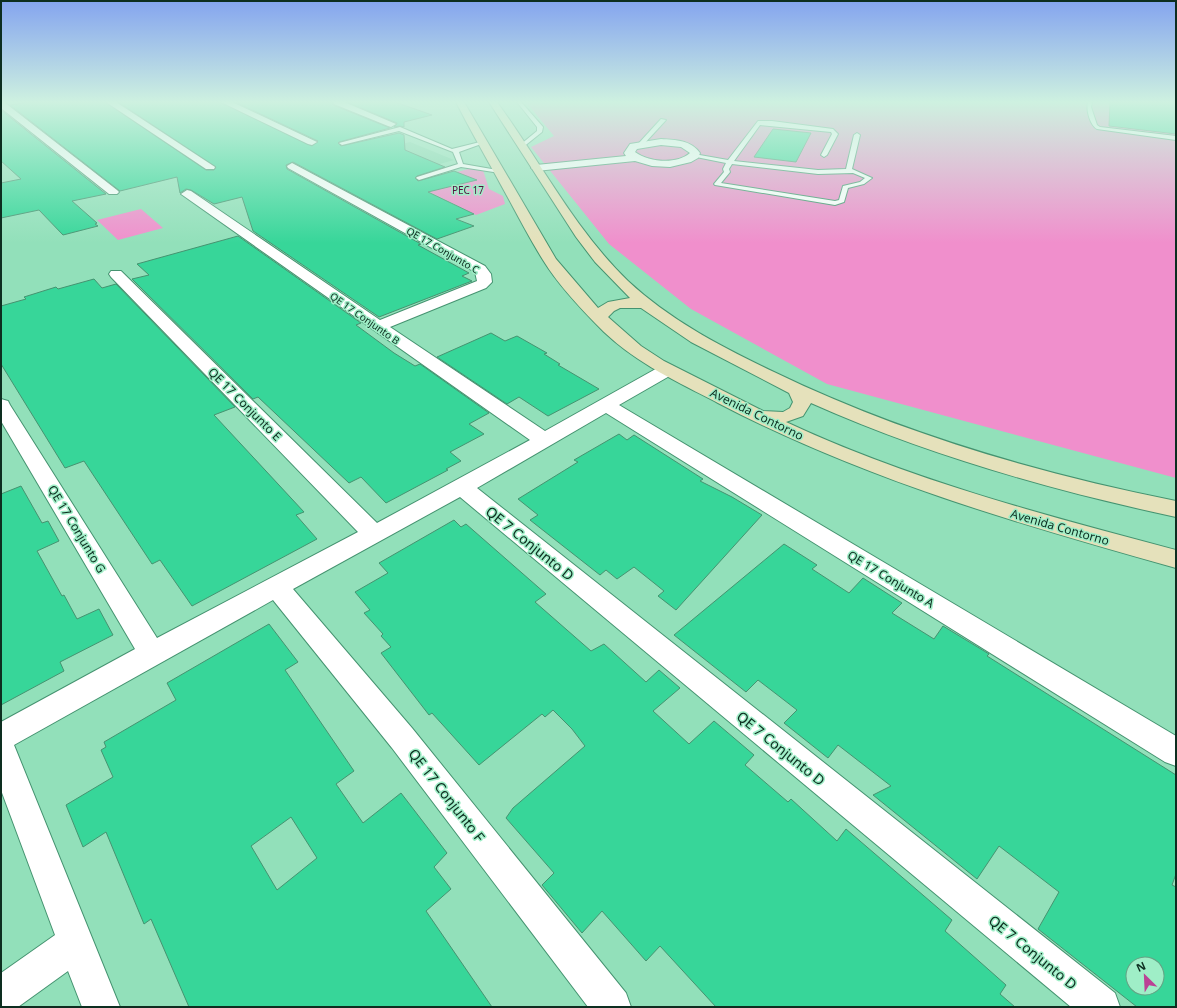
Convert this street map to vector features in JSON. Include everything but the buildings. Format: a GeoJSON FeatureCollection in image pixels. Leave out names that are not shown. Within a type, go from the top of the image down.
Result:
{"type":"FeatureCollection","features":[{"type":"Feature","properties":{"kind":"main road","name":"Avenida Contorno"},"geometry":{"type":"LineString","coordinates":[[486,149],[555,266],[567,283],[635,350],[667,370],[758,416],[827,448],[900,476],[1068,530],[1176,559]]}},
{"type":"Feature","properties":{"kind":"main road","name":"Avenida Contorno"},"geometry":{"type":"LineString","coordinates":[[524,149],[534,165],[544,200],[645,304],[705,343],[798,391],[856,417],[940,449],[1048,480],[1108,495],[1176,509]]}},
{"type":"Feature","properties":{"kind":"main road"},"geometry":{"type":"LineString","coordinates":[[516,198],[544,200]]}},
{"type":"Feature","properties":{"kind":"main road"},"geometry":{"type":"LineString","coordinates":[[600,317],[603,311],[610,306],[633,302],[645,304]]}},
{"type":"Feature","properties":{"kind":"main road"},"geometry":{"type":"LineString","coordinates":[[758,416],[785,417],[798,411],[802,402],[798,391]]}},
{"type":"Feature","properties":{"kind":"street"},"geometry":{"type":"LineString","coordinates":[[57,149],[113,192]]}},
{"type":"Feature","properties":{"kind":"street"},"geometry":{"type":"LineString","coordinates":[[182,149],[210,167]]}},
{"type":"Feature","properties":{"kind":"street"},"geometry":{"type":"LineString","coordinates":[[632,155],[633,149]]}},
{"type":"Feature","properties":{"kind":"street"},"geometry":{"type":"LineString","coordinates":[[534,165],[632,155],[650,162],[682,162],[694,156],[695,153],[691,149]]}},
{"type":"Feature","properties":{"kind":"street","name":"QE 17 Conjunto C"},"geometry":{"type":"LineString","coordinates":[[292,166],[480,269],[484,274],[485,282],[481,285],[378,326]]}},
{"type":"Feature","properties":{"kind":"street","name":"QE 17 Conjunto B"},"geometry":{"type":"LineString","coordinates":[[187,194],[544,440]]}},
{"type":"Feature","properties":{"kind":"street","name":"QE 17 Conjunto E"},"geometry":{"type":"LineString","coordinates":[[116,274],[375,535]]}},
{"type":"Feature","properties":{"kind":"street"},"geometry":{"type":"LineString","coordinates":[[1,737],[152,653],[462,488],[667,370]]}},
{"type":"Feature","properties":{"kind":"street","name":"QE 17 Conjunto G"},"geometry":{"type":"LineString","coordinates":[[1,405],[152,653]]}},
{"type":"Feature","properties":{"kind":"street","name":"QE 17 Conjunto A"},"geometry":{"type":"LineString","coordinates":[[606,405],[1176,752]]}},
{"type":"Feature","properties":{"kind":"street","name":"QE 7 Conjunto D"},"geometry":{"type":"LineString","coordinates":[[462,488],[1101,1007]]}},
{"type":"Feature","properties":{"kind":"street","name":"QE 17 Conjunto F"},"geometry":{"type":"LineString","coordinates":[[277,587],[402,738],[612,1007]]}},
{"type":"Feature","properties":{"kind":"street"},"geometry":{"type":"LineString","coordinates":[[1,750],[77,942],[101,1007]]}},
{"type":"Feature","properties":{"kind":"street"},"geometry":{"type":"LineString","coordinates":[[1,996],[77,942]]}},
{"type":"Feature","properties":{"kind":"lane"},"geometry":{"type":"LineString","coordinates":[[447,149],[456,152],[464,149]]}},
{"type":"Feature","properties":{"kind":"lane"},"geometry":{"type":"LineString","coordinates":[[739,149],[726,169],[727,172],[717,184],[719,186],[835,203],[842,201],[838,179]]}},
{"type":"Feature","properties":{"kind":"lane"},"geometry":{"type":"LineString","coordinates":[[824,155],[827,149]]}},
{"type":"Feature","properties":{"kind":"lane"},"geometry":{"type":"LineString","coordinates":[[838,179],[849,171],[853,149]]}},
{"type":"Feature","properties":{"kind":"lane"},"geometry":{"type":"LineString","coordinates":[[456,152],[461,165]]}},
{"type":"Feature","properties":{"kind":"lane"},"geometry":{"type":"LineString","coordinates":[[694,156],[838,179],[869,180],[869,178],[864,174],[849,171]]}},
{"type":"Feature","properties":{"kind":"lane"},"geometry":{"type":"LineString","coordinates":[[419,178],[461,165],[500,171]]}},
{"type":"Feature","properties":{"kind":"shaded area"},"geometry":{"type":"Polygon","coordinates":[[[382,149],[427,149],[454,160],[400,175],[358,155],[382,149]]]}},
{"type":"Feature","properties":{"kind":"green space"},"geometry":{"type":"Polygon","coordinates":[[[533,149],[1176,149],[1176,478],[827,384],[691,309],[609,244],[533,149]]]}},
{"type":"Feature","properties":{"kind":"green space","name":"PEC 17"},"geometry":{"type":"Polygon","coordinates":[[[472,168],[483,170],[489,189],[503,196],[505,204],[476,215],[413,184],[472,168]]]}},
{"type":"Feature","properties":{"kind":"green space"},"geometry":{"type":"Polygon","coordinates":[[[141,209],[163,228],[118,240],[97,220],[141,209]]]}}]}
